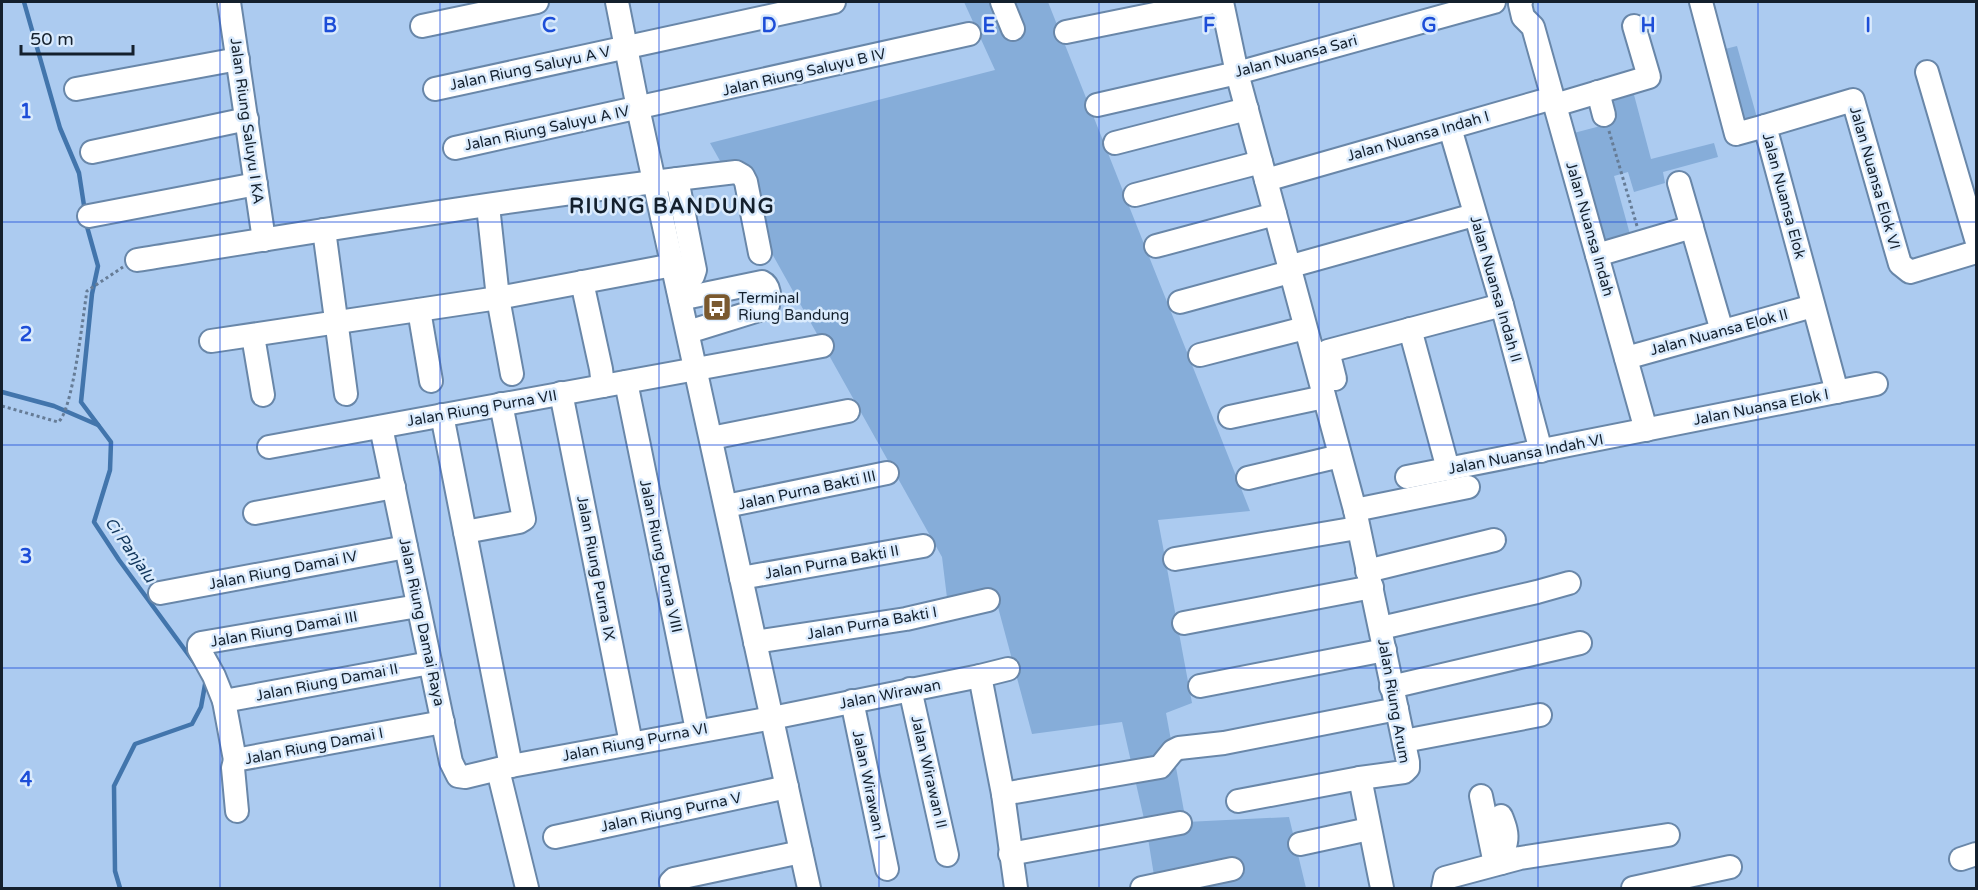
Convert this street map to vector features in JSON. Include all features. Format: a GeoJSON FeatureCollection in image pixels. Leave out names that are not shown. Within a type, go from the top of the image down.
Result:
{"type":"FeatureCollection","features":[{"type":"Feature","properties":{"kind":"street","name":"Jalan Riung Saluyu I KA"},"geometry":{"type":"LineString","coordinates":[[229,2],[264,240]]}},
{"type":"Feature","properties":{"kind":"street"},"geometry":{"type":"LineString","coordinates":[[422,26],[537,2]]}},
{"type":"Feature","properties":{"kind":"street"},"geometry":{"type":"LineString","coordinates":[[616,2],[673,265],[687,294],[698,329],[696,369],[809,888]]}},
{"type":"Feature","properties":{"kind":"street","name":"Jalan Riung Saluyu A V"},"geometry":{"type":"LineString","coordinates":[[435,89],[834,2]]}},
{"type":"Feature","properties":{"kind":"street"},"geometry":{"type":"LineString","coordinates":[[1002,2],[1013,29]]}},
{"type":"Feature","properties":{"kind":"street"},"geometry":{"type":"LineString","coordinates":[[1066,32],[1214,2]]}},
{"type":"Feature","properties":{"kind":"street","name":"Jalan Riung Arum"},"geometry":{"type":"LineString","coordinates":[[1221,2],[1247,110],[1270,172],[1275,214],[1293,269],[1305,328],[1356,519],[1408,762],[1408,768],[1404,772],[1360,778]]}},
{"type":"Feature","properties":{"kind":"street","name":"Jalan Nuansa Sari"},"geometry":{"type":"LineString","coordinates":[[1097,105],[1237,73],[1494,2]]}},
{"type":"Feature","properties":{"kind":"street","name":"Jalan Nuansa Elok"},"geometry":{"type":"LineString","coordinates":[[1701,2],[1736,134],[1765,126],[1836,392]]}},
{"type":"Feature","properties":{"kind":"street","name":"Jalan Nuansa Indah"},"geometry":{"type":"LineString","coordinates":[[1529,10],[1646,430]]}},
{"type":"Feature","properties":{"kind":"street","name":"Jalan Nuansa Indah I"},"geometry":{"type":"LineString","coordinates":[[1136,195],[1270,172],[1598,92],[1649,77],[1634,26]]}},
{"type":"Feature","properties":{"kind":"street","name":"Jalan Riung Saluyu B IV"},"geometry":{"type":"LineString","coordinates":[[638,108],[969,34]]}},
{"type":"Feature","properties":{"kind":"street"},"geometry":{"type":"LineString","coordinates":[[76,89],[238,59]]}},
{"type":"Feature","properties":{"kind":"street"},"geometry":{"type":"LineString","coordinates":[[1928,72],[1977,239]]}},
{"type":"Feature","properties":{"kind":"street"},"geometry":{"type":"LineString","coordinates":[[1598,92],[1604,115]]}},
{"type":"Feature","properties":{"kind":"street","name":"Jalan Nuansa Elok VI"},"geometry":{"type":"LineString","coordinates":[[1765,126],[1853,100],[1900,264],[1910,272],[1977,252]]}},
{"type":"Feature","properties":{"kind":"street","name":"Jalan Riung Saluyu A IV"},"geometry":{"type":"LineString","coordinates":[[455,148],[638,108]]}},
{"type":"Feature","properties":{"kind":"street"},"geometry":{"type":"LineString","coordinates":[[1116,143],[1247,110]]}},
{"type":"Feature","properties":{"kind":"street"},"geometry":{"type":"LineString","coordinates":[[92,152],[247,119]]}},
{"type":"Feature","properties":{"kind":"street","name":"Jalan Nuansa Indah II"},"geometry":{"type":"LineString","coordinates":[[1450,128],[1502,305],[1541,451]]}},
{"type":"Feature","properties":{"kind":"street"},"geometry":{"type":"LineString","coordinates":[[137,260],[324,230],[736,172],[743,176],[746,182],[760,253]]}},
{"type":"Feature","properties":{"kind":"street"},"geometry":{"type":"LineString","coordinates":[[677,179],[695,270],[687,294]]}},
{"type":"Feature","properties":{"kind":"street"},"geometry":{"type":"LineString","coordinates":[[1679,183],[1722,331]]}},
{"type":"Feature","properties":{"kind":"street"},"geometry":{"type":"LineString","coordinates":[[89,216],[256,184]]}},
{"type":"Feature","properties":{"kind":"street"},"geometry":{"type":"LineString","coordinates":[[488,206],[498,297],[513,374]]}},
{"type":"Feature","properties":{"kind":"street"},"geometry":{"type":"LineString","coordinates":[[1156,246],[1275,214]]}},
{"type":"Feature","properties":{"kind":"street"},"geometry":{"type":"LineString","coordinates":[[1180,302],[1474,215]]}},
{"type":"Feature","properties":{"kind":"street"},"geometry":{"type":"LineString","coordinates":[[1597,255],[1692,227]]}},
{"type":"Feature","properties":{"kind":"street"},"geometry":{"type":"LineString","coordinates":[[324,230],[346,394]]}},
{"type":"Feature","properties":{"kind":"street"},"geometry":{"type":"LineString","coordinates":[[212,341],[498,297],[673,265]]}},
{"type":"Feature","properties":{"kind":"street"},"geometry":{"type":"LineString","coordinates":[[582,282],[602,379]]}},
{"type":"Feature","properties":{"kind":"street"},"geometry":{"type":"LineString","coordinates":[[687,294],[762,282],[767,286],[768,305],[762,309],[698,329]]}},
{"type":"Feature","properties":{"kind":"street"},"geometry":{"type":"LineString","coordinates":[[1361,482],[1328,351],[1502,305]]}},
{"type":"Feature","properties":{"kind":"street","name":"Jalan Nuansa Elok II"},"geometry":{"type":"LineString","coordinates":[[1626,358],[1813,306]]}},
{"type":"Feature","properties":{"kind":"street"},"geometry":{"type":"LineString","coordinates":[[418,310],[431,381]]}},
{"type":"Feature","properties":{"kind":"street"},"geometry":{"type":"LineString","coordinates":[[1200,355],[1305,328]]}},
{"type":"Feature","properties":{"kind":"street"},"geometry":{"type":"LineString","coordinates":[[1410,329],[1448,469]]}},
{"type":"Feature","properties":{"kind":"street"},"geometry":{"type":"LineString","coordinates":[[253,336],[263,394]]}},
{"type":"Feature","properties":{"kind":"street","name":"Jalan Riung Purna VII"},"geometry":{"type":"LineString","coordinates":[[268,447],[561,393],[602,379],[626,382],[822,346]]}},
{"type":"Feature","properties":{"kind":"street","name":"Jalan Riung Purna VIII"},"geometry":{"type":"LineString","coordinates":[[626,382],[697,730]]}},
{"type":"Feature","properties":{"kind":"street","name":"Jalan Nuansa Elok I"},"geometry":{"type":"LineString","coordinates":[[1646,430],[1876,384]]}},
{"type":"Feature","properties":{"kind":"street","name":"Jalan Riung Purna IX"},"geometry":{"type":"LineString","coordinates":[[561,393],[631,743]]}},
{"type":"Feature","properties":{"kind":"street"},"geometry":{"type":"LineString","coordinates":[[1230,417],[1324,397]]}},
{"type":"Feature","properties":{"kind":"street"},"geometry":{"type":"LineString","coordinates":[[465,532],[519,522],[524,519],[501,404]]}},
{"type":"Feature","properties":{"kind":"street"},"geometry":{"type":"LineString","coordinates":[[711,438],[848,411]]}},
{"type":"Feature","properties":{"kind":"street"},"geometry":{"type":"LineString","coordinates":[[442,415],[465,532],[527,888]]}},
{"type":"Feature","properties":{"kind":"street","name":"Jalan Riung Damai Raya"},"geometry":{"type":"LineString","coordinates":[[381,427],[453,767],[458,776],[465,777],[505,768]]}},
{"type":"Feature","properties":{"kind":"street","name":"Jalan Nuansa Indah VI"},"geometry":{"type":"LineString","coordinates":[[1407,477],[1646,430]]}},
{"type":"Feature","properties":{"kind":"street"},"geometry":{"type":"LineString","coordinates":[[1248,478],[1340,456]]}},
{"type":"Feature","properties":{"kind":"street","name":"Jalan Purna Bakti III"},"geometry":{"type":"LineString","coordinates":[[726,506],[887,473]]}},
{"type":"Feature","properties":{"kind":"street"},"geometry":{"type":"LineString","coordinates":[[255,513],[394,487]]}},
{"type":"Feature","properties":{"kind":"street"},"geometry":{"type":"LineString","coordinates":[[1175,558],[1356,519],[1468,487]]}},
{"type":"Feature","properties":{"kind":"street"},"geometry":{"type":"LineString","coordinates":[[1184,623],[1369,579],[1494,540]]}},
{"type":"Feature","properties":{"kind":"street","name":"Jalan Purna Bakti II"},"geometry":{"type":"LineString","coordinates":[[741,578],[923,546]]}},
{"type":"Feature","properties":{"kind":"street","name":"Jalan Riung Damai IV"},"geometry":{"type":"LineString","coordinates":[[160,593],[406,547]]}},
{"type":"Feature","properties":{"kind":"street"},"geometry":{"type":"LineString","coordinates":[[1200,686],[1383,639],[1569,583]]}},
{"type":"Feature","properties":{"kind":"street","name":"Jalan Purna Bakti I"},"geometry":{"type":"LineString","coordinates":[[756,642],[906,619],[988,600]]}},
{"type":"Feature","properties":{"kind":"street","name":"Jalan Riung Damai III"},"geometry":{"type":"LineString","coordinates":[[235,760],[224,701],[214,676],[199,649],[201,643],[418,606]]}},
{"type":"Feature","properties":{"kind":"street"},"geometry":{"type":"LineString","coordinates":[[1391,687],[1580,643]]}},
{"type":"Feature","properties":{"kind":"street","name":"Jalan Riung Damai II"},"geometry":{"type":"LineString","coordinates":[[224,701],[430,663]]}},
{"type":"Feature","properties":{"kind":"street","name":"Jalan Wirawan"},"geometry":{"type":"LineString","coordinates":[[772,718],[1008,669]]}},
{"type":"Feature","properties":{"kind":"street"},"geometry":{"type":"LineString","coordinates":[[980,676],[1003,794],[1016,888]]}},
{"type":"Feature","properties":{"kind":"street","name":"Jalan Wirawan II"},"geometry":{"type":"LineString","coordinates":[[910,689],[947,855]]}},
{"type":"Feature","properties":{"kind":"street","name":"Jalan Wirawan I"},"geometry":{"type":"LineString","coordinates":[[852,701],[887,869]]}},
{"type":"Feature","properties":{"kind":"street"},"geometry":{"type":"LineString","coordinates":[[1003,794],[1160,767],[1173,751],[1179,748],[1224,742],[1397,709]]}},
{"type":"Feature","properties":{"kind":"street"},"geometry":{"type":"LineString","coordinates":[[1404,741],[1540,715]]}},
{"type":"Feature","properties":{"kind":"street","name":"Jalan Riung Purna VI"},"geometry":{"type":"LineString","coordinates":[[505,768],[697,730],[772,718]]}},
{"type":"Feature","properties":{"kind":"street","name":"Jalan Riung Damai I"},"geometry":{"type":"LineString","coordinates":[[237,811],[233,768],[235,760],[443,722]]}},
{"type":"Feature","properties":{"kind":"street"},"geometry":{"type":"LineString","coordinates":[[1238,801],[1360,778],[1382,888]]}},
{"type":"Feature","properties":{"kind":"street","name":"Jalan Riung Purna V"},"geometry":{"type":"LineString","coordinates":[[555,837],[787,787]]}},
{"type":"Feature","properties":{"kind":"street"},"geometry":{"type":"LineString","coordinates":[[1481,796],[1498,864]]}},
{"type":"Feature","properties":{"kind":"street"},"geometry":{"type":"LineString","coordinates":[[1498,864],[1506,842],[1501,816]]}},
{"type":"Feature","properties":{"kind":"street"},"geometry":{"type":"LineString","coordinates":[[1010,854],[1180,823]]}},
{"type":"Feature","properties":{"kind":"street"},"geometry":{"type":"LineString","coordinates":[[1300,844],[1369,829]]}},
{"type":"Feature","properties":{"kind":"street"},"geometry":{"type":"LineString","coordinates":[[1443,888],[1445,878],[1498,864],[1668,835]]}},
{"type":"Feature","properties":{"kind":"street"},"geometry":{"type":"LineString","coordinates":[[672,888],[671,882],[674,879],[801,852]]}},
{"type":"Feature","properties":{"kind":"street"},"geometry":{"type":"LineString","coordinates":[[1633,888],[1730,867]]}},
{"type":"Feature","properties":{"kind":"street"},"geometry":{"type":"LineString","coordinates":[[1142,888],[1232,869]]}},
{"type":"Feature","properties":{"kind":"path"},"geometry":{"type":"LineString","coordinates":[[1604,115],[1641,242]]}},
{"type":"Feature","properties":{"kind":"path"},"geometry":{"type":"LineString","coordinates":[[2,406],[58,422],[63,418],[69,399],[87,291],[104,279]]}},
{"type":"Feature","properties":{"kind":"shaded area"},"geometry":{"type":"Polygon","coordinates":[[[964,2],[1048,2],[1250,511],[1158,520],[1192,703],[1166,713],[1186,822],[1289,817],[1306,888],[1156,888],[1147,832],[1122,722],[1032,734],[995,596],[948,606],[942,557],[710,143],[995,70],[964,2]]]}},
{"type":"Feature","properties":{"kind":"shaded area"},"geometry":{"type":"Polygon","coordinates":[[[1737,46],[1759,125],[1739,131],[1717,51],[1737,46]]]}},
{"type":"Feature","properties":{"kind":"shaded area"},"geometry":{"type":"Polygon","coordinates":[[[1633,91],[1651,159],[1714,143],[1718,157],[1663,172],[1665,183],[1634,192],[1628,172],[1614,176],[1631,238],[1600,246],[1570,134],[1612,123],[1606,98],[1633,91]]]}},
{"type":"Feature","properties":{"kind":"waterway","name":"Ci Panjalu"},"geometry":{"type":"LineString","coordinates":[[24,2],[60,128],[79,173],[85,212]]}},
{"type":"Feature","properties":{"kind":"waterway","name":"Ci Panjalu"},"geometry":{"type":"LineString","coordinates":[[86,223],[98,266],[92,294],[81,402],[111,442],[110,470],[94,522],[196,665]]}},
{"type":"Feature","properties":{"kind":"waterway"},"geometry":{"type":"LineString","coordinates":[[2,392],[54,406],[98,425]]}},
{"type":"Feature","properties":{"kind":"waterway","name":"Ci Panjalu"},"geometry":{"type":"LineString","coordinates":[[120,888],[115,871],[114,786],[135,744],[192,724],[201,707],[206,679]]}},
{"type":"Feature","properties":{"kind":"place","name":"Terminal Riung Bandung"},"geometry":{"type":"Point","coordinates":[717,307]}},
{"type":"Feature","properties":{"kind":"district","name":"RIUNG BANDUNG"},"geometry":{"type":"Point","coordinates":[672,206]}}]}
